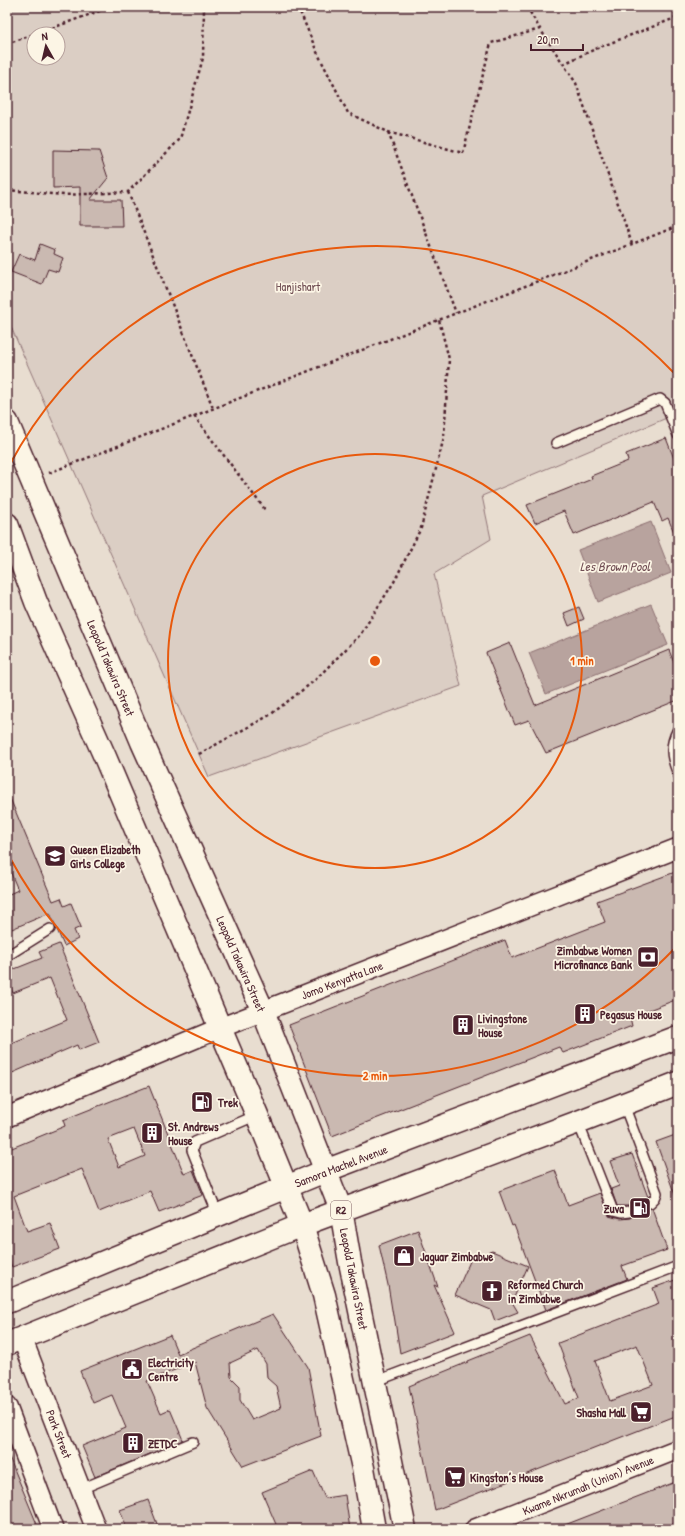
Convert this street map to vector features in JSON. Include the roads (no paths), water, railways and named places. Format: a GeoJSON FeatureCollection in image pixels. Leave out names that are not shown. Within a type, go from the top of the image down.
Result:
{"type":"FeatureCollection","features":[{"type":"Feature","properties":{"kind":"main road","name":"Leopold Takawira Street"},"geometry":{"type":"LineString","coordinates":[[7,422],[142,742],[263,1011],[340,1210],[405,1529]]}},
{"type":"Feature","properties":{"kind":"main road"},"geometry":{"type":"LineString","coordinates":[[7,524],[36,602],[105,757],[257,1115],[302,1225],[324,1295],[363,1468],[374,1529]]}},
{"type":"Feature","properties":{"kind":"main road","name":"Samora Machel Avenue"},"geometry":{"type":"LineString","coordinates":[[7,1302],[325,1171],[678,1037]]}},
{"type":"Feature","properties":{"kind":"main road","name":"R2"},"geometry":{"type":"LineString","coordinates":[[14,1341],[340,1210],[578,1122],[623,1103],[678,1083]]}},
{"type":"Feature","properties":{"kind":"street","name":"Jomo Kenyatta Lane"},"geometry":{"type":"LineString","coordinates":[[7,1116],[220,1028],[678,848]]}},
{"type":"Feature","properties":{"kind":"street","name":"Park Street"},"geometry":{"type":"LineString","coordinates":[[14,1341],[81,1489],[96,1529]]}},
{"type":"Feature","properties":{"kind":"street"},"geometry":{"type":"LineString","coordinates":[[7,1407],[53,1529]]}},
{"type":"Feature","properties":{"kind":"street","name":"Kwame Nkrumah (Union) Avenue"},"geometry":{"type":"LineString","coordinates":[[475,1529],[678,1449]]}},
{"type":"Feature","properties":{"kind":"lane"},"geometry":{"type":"LineString","coordinates":[[556,443],[660,399],[665,403],[678,435]]}},
{"type":"Feature","properties":{"kind":"lane"},"geometry":{"type":"LineString","coordinates":[[678,729],[671,744],[672,755],[678,774]]}},
{"type":"Feature","properties":{"kind":"lane"},"geometry":{"type":"LineString","coordinates":[[7,956],[50,929]]}},
{"type":"Feature","properties":{"kind":"lane"},"geometry":{"type":"LineString","coordinates":[[623,1103],[657,1193],[650,1204]]}},
{"type":"Feature","properties":{"kind":"lane"},"geometry":{"type":"LineString","coordinates":[[218,1215],[192,1150],[195,1142],[257,1115]]}},
{"type":"Feature","properties":{"kind":"lane"},"geometry":{"type":"LineString","coordinates":[[578,1122],[614,1211],[621,1213],[629,1212]]}},
{"type":"Feature","properties":{"kind":"lane"},"geometry":{"type":"LineString","coordinates":[[374,1382],[678,1266]]}},
{"type":"Feature","properties":{"kind":"lane"},"geometry":{"type":"LineString","coordinates":[[81,1489],[193,1442]]}},
{"type":"Feature","properties":{"kind":"water","name":"Les Brown Pool"},"geometry":{"type":"Polygon","coordinates":[[[651,522],[671,573],[598,602],[578,550],[651,522]]]}},
{"type":"Feature","properties":{"kind":"water","name":"Les Brown Pool"},"geometry":{"type":"Polygon","coordinates":[[[651,604],[668,645],[546,694],[529,653],[651,604]]]}},
{"type":"Feature","properties":{"kind":"place","name":"Queen Elizabeth Girls College"},"geometry":{"type":"Point","coordinates":[55,856]}},
{"type":"Feature","properties":{"kind":"place","name":"Zimbabwe Women Microfinance Bank"},"geometry":{"type":"Point","coordinates":[648,957]}},
{"type":"Feature","properties":{"kind":"place","name":"Pegasus House"},"geometry":{"type":"Point","coordinates":[585,1014]}},
{"type":"Feature","properties":{"kind":"place","name":"Livingstone House"},"geometry":{"type":"Point","coordinates":[463,1025]}},
{"type":"Feature","properties":{"kind":"place","name":"Trek"},"geometry":{"type":"Point","coordinates":[202,1102]}},
{"type":"Feature","properties":{"kind":"place","name":"St. Andrews House"},"geometry":{"type":"Point","coordinates":[152,1133]}},
{"type":"Feature","properties":{"kind":"place","name":"Zuva"},"geometry":{"type":"Point","coordinates":[640,1208]}},
{"type":"Feature","properties":{"kind":"place","name":"Jaguar Zimbabwe"},"geometry":{"type":"Point","coordinates":[404,1256]}},
{"type":"Feature","properties":{"kind":"place","name":"Reformed Church in Zimbabwe"},"geometry":{"type":"Point","coordinates":[492,1291]}},
{"type":"Feature","properties":{"kind":"place","name":"Electricity Centre"},"geometry":{"type":"Point","coordinates":[132,1369]}},
{"type":"Feature","properties":{"kind":"place","name":"Shasha Mall"},"geometry":{"type":"Point","coordinates":[641,1412]}},
{"type":"Feature","properties":{"kind":"place","name":"ZETDC"},"geometry":{"type":"Point","coordinates":[133,1443]}},
{"type":"Feature","properties":{"kind":"place","name":"Kingston’s House"},"geometry":{"type":"Point","coordinates":[455,1477]}},
{"type":"Feature","properties":{"kind":"park label","name":"Hanjishart"},"geometry":{"type":"Point","coordinates":[298,286]}}]}
